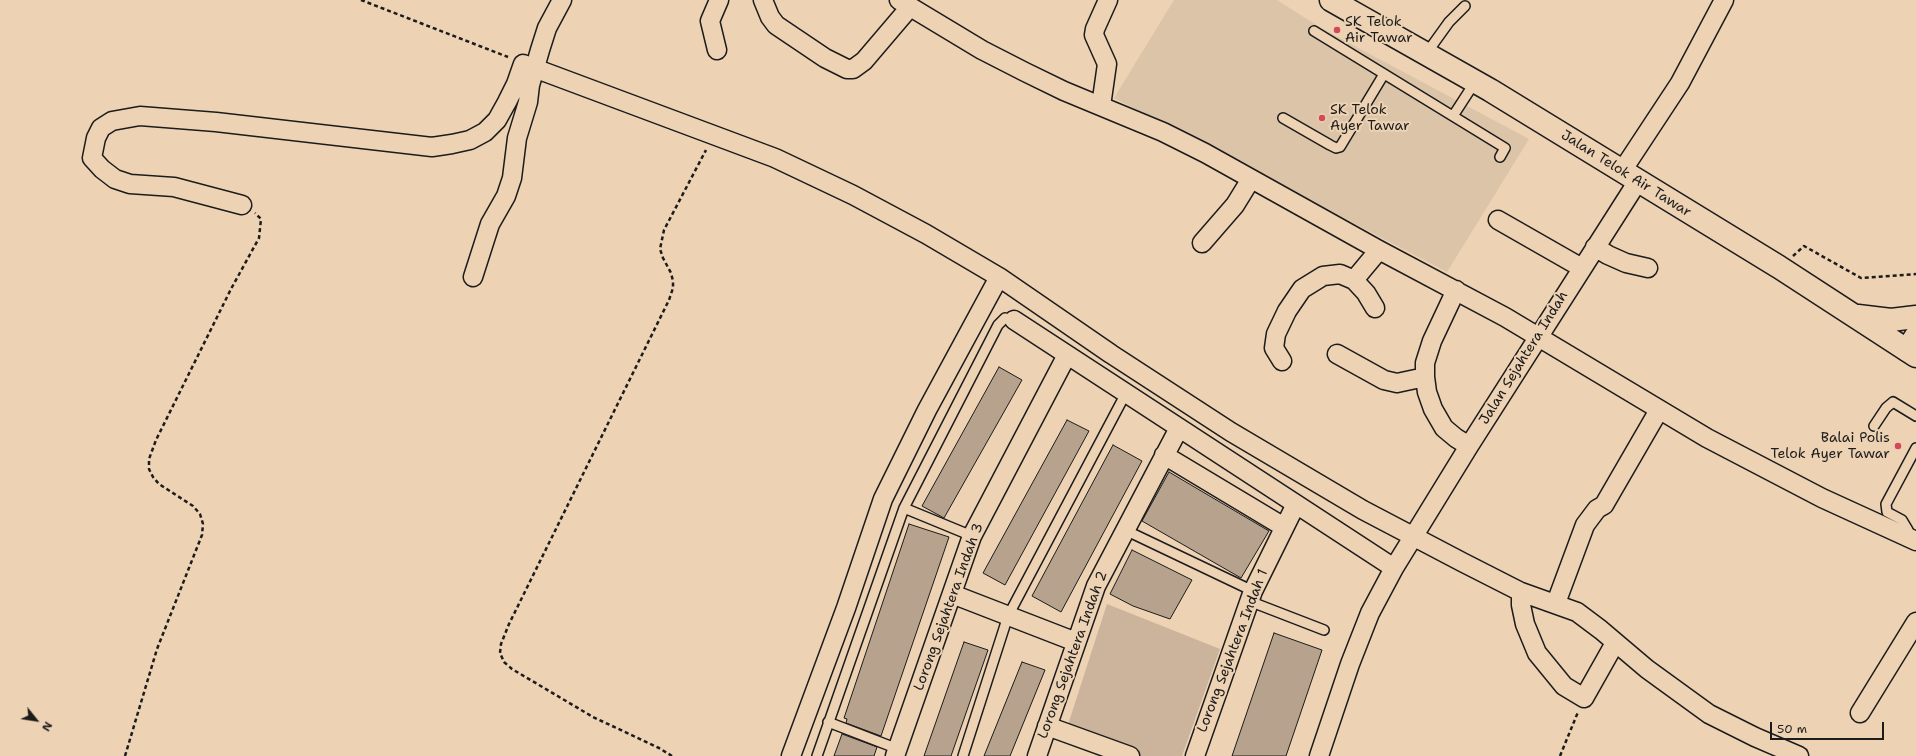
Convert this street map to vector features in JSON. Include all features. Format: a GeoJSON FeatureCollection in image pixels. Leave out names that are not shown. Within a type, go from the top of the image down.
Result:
{"type":"FeatureCollection","features":[{"type":"Feature","properties":{"kind":"main road","name":"Jalan Telok Air Tawar"},"geometry":{"type":"LineString","coordinates":[[1331,0],[1475,82],[1779,267],[1855,316],[1913,347]]}},
{"type":"Feature","properties":{"kind":"main road"},"geometry":{"type":"LineString","coordinates":[[1855,316],[1891,320],[1916,317]]}},
{"type":"Feature","properties":{"kind":"street"},"geometry":{"type":"LineString","coordinates":[[242,204],[174,187],[130,184],[115,179],[102,169],[92,158],[96,138],[102,128],[112,121],[140,116],[216,122],[432,147],[470,140],[485,132],[497,120],[516,84],[529,66],[562,0]]}},
{"type":"Feature","properties":{"kind":"street"},"geometry":{"type":"LineString","coordinates":[[717,50],[710,21],[719,0]]}},
{"type":"Feature","properties":{"kind":"street"},"geometry":{"type":"LineString","coordinates":[[763,0],[770,17],[776,25],[825,58],[847,69],[853,68],[864,61],[905,4],[982,50],[1025,72],[1064,91],[1163,132],[1378,250],[1456,290],[1708,438],[1822,498],[1910,539]]}},
{"type":"Feature","properties":{"kind":"street"},"geometry":{"type":"LineString","coordinates":[[1101,106],[1107,64],[1094,35],[1095,29],[1108,0]]}},
{"type":"Feature","properties":{"kind":"street","name":"Jalan Sejahtera Indah"},"geometry":{"type":"LineString","coordinates":[[1319,756],[1370,613],[1394,568],[1412,536],[1595,246],[1630,176],[1724,0]]}},
{"type":"Feature","properties":{"kind":"street"},"geometry":{"type":"LineString","coordinates":[[529,66],[775,158],[853,195],[926,234],[999,277],[1111,354],[1231,432],[1363,510],[1412,536],[1521,592],[1556,603],[1577,612],[1601,630],[1647,670],[1709,714],[1755,737],[1799,756]]}},
{"type":"Feature","properties":{"kind":"street"},"geometry":{"type":"LineString","coordinates":[[473,276],[490,224],[506,196],[510,184],[517,138],[528,102],[530,85],[529,66]]}},
{"type":"Feature","properties":{"kind":"street"},"geometry":{"type":"LineString","coordinates":[[1202,243],[1235,205],[1251,179]]}},
{"type":"Feature","properties":{"kind":"street"},"geometry":{"type":"LineString","coordinates":[[1498,220],[1582,268]]}},
{"type":"Feature","properties":{"kind":"street"},"geometry":{"type":"LineString","coordinates":[[1595,246],[1608,255],[1626,263],[1648,268]]}},
{"type":"Feature","properties":{"kind":"street"},"geometry":{"type":"LineString","coordinates":[[1354,280],[1378,250]]}},
{"type":"Feature","properties":{"kind":"street"},"geometry":{"type":"LineString","coordinates":[[1282,361],[1274,348],[1276,334],[1287,311],[1302,289],[1322,276],[1340,274],[1354,280],[1366,293],[1375,308]]}},
{"type":"Feature","properties":{"kind":"street"},"geometry":{"type":"LineString","coordinates":[[791,756],[846,608],[883,499],[927,410],[999,277]]}},
{"type":"Feature","properties":{"kind":"street"},"geometry":{"type":"LineString","coordinates":[[1456,290],[1432,341],[1425,363],[1425,377],[1427,392],[1433,409],[1444,428],[1469,446]]}},
{"type":"Feature","properties":{"kind":"street"},"geometry":{"type":"LineString","coordinates":[[1014,320],[1394,568]]}},
{"type":"Feature","properties":{"kind":"street"},"geometry":{"type":"LineString","coordinates":[[1337,354],[1384,380],[1397,383],[1425,377]]}},
{"type":"Feature","properties":{"kind":"street","name":"Lorong Sejahtera Indah 3"},"geometry":{"type":"LineString","coordinates":[[896,753],[972,536],[1067,355]]}},
{"type":"Feature","properties":{"kind":"street"},"geometry":{"type":"LineString","coordinates":[[1556,603],[1585,525],[1596,509],[1604,505],[1659,410]]}},
{"type":"Feature","properties":{"kind":"street","name":"Lorong Sejahtera Indah 2"},"geometry":{"type":"LineString","coordinates":[[1037,756],[1096,586],[1179,428]]}},
{"type":"Feature","properties":{"kind":"street"},"geometry":{"type":"LineString","coordinates":[[1164,455],[1284,527]]}},
{"type":"Feature","properties":{"kind":"street","name":"Lorong Sejahtera Indah 1"},"geometry":{"type":"LineString","coordinates":[[1194,756],[1251,596],[1296,504]]}},
{"type":"Feature","properties":{"kind":"street"},"geometry":{"type":"LineString","coordinates":[[1521,592],[1521,605],[1525,624],[1536,653],[1564,686],[1584,698],[1615,643]]}},
{"type":"Feature","properties":{"kind":"street"},"geometry":{"type":"LineString","coordinates":[[952,594],[1076,642]]}},
{"type":"Feature","properties":{"kind":"street"},"geometry":{"type":"LineString","coordinates":[[1860,713],[1916,622]]}},
{"type":"Feature","properties":{"kind":"street"},"geometry":{"type":"LineString","coordinates":[[1047,726],[1130,756]]}},
{"type":"Feature","properties":{"kind":"lane"},"geometry":{"type":"LineString","coordinates":[[1426,54],[1449,22],[1465,6]]}},
{"type":"Feature","properties":{"kind":"lane"},"geometry":{"type":"LineString","coordinates":[[1314,31],[1505,148],[1500,157]]}},
{"type":"Feature","properties":{"kind":"lane"},"geometry":{"type":"LineString","coordinates":[[1283,118],[1330,145],[1336,148],[1340,147],[1384,74]]}},
{"type":"Feature","properties":{"kind":"lane"},"geometry":{"type":"LineString","coordinates":[[1453,116],[1475,82]]}},
{"type":"Feature","properties":{"kind":"lane"},"geometry":{"type":"LineString","coordinates":[[817,756],[904,508],[998,324],[1005,318],[1014,320]]}},
{"type":"Feature","properties":{"kind":"lane"},"geometry":{"type":"LineString","coordinates":[[963,756],[1008,616],[1126,393]]}},
{"type":"Feature","properties":{"kind":"lane"},"geometry":{"type":"LineString","coordinates":[[1874,426],[1886,408],[1893,402],[1916,416]]}},
{"type":"Feature","properties":{"kind":"lane"},"geometry":{"type":"LineString","coordinates":[[1910,539],[1908,530],[1902,520],[1887,512],[1886,504],[1916,448]]}},
{"type":"Feature","properties":{"kind":"lane"},"geometry":{"type":"LineString","coordinates":[[904,508],[972,536]]}},
{"type":"Feature","properties":{"kind":"lane"},"geometry":{"type":"LineString","coordinates":[[1125,530],[1251,596],[1324,630]]}},
{"type":"Feature","properties":{"kind":"lane"},"geometry":{"type":"LineString","coordinates":[[828,722],[896,753]]}},
{"type":"Feature","properties":{"kind":"path"},"geometry":{"type":"LineString","coordinates":[[361,0],[467,40],[529,66]]}},
{"type":"Feature","properties":{"kind":"path"},"geometry":{"type":"LineString","coordinates":[[672,756],[659,748],[593,718],[519,673],[504,662],[500,653],[501,644],[509,624],[669,300],[673,288],[673,281],[660,249],[664,230],[713,135]]}},
{"type":"Feature","properties":{"kind":"path"},"geometry":{"type":"LineString","coordinates":[[125,756],[157,649],[202,535],[203,524],[200,514],[193,506],[159,484],[149,469],[149,459],[156,440],[231,289],[259,238],[261,219],[253,210],[242,204]]}},
{"type":"Feature","properties":{"kind":"path"},"geometry":{"type":"LineString","coordinates":[[1779,267],[1804,246],[1861,278],[1916,274]]}},
{"type":"Feature","properties":{"kind":"path"},"geometry":{"type":"LineString","coordinates":[[1560,756],[1584,698]]}},
{"type":"Feature","properties":{"kind":"shaded area","name":"SK Telok Ayer Tawar"},"geometry":{"type":"Polygon","coordinates":[[[1174,0],[1277,0],[1321,28],[1529,139],[1447,272],[1114,98],[1174,0]]]}},
{"type":"Feature","properties":{"kind":"shaded area"},"geometry":{"type":"Polygon","coordinates":[[[1107,604],[1220,649],[1182,756],[1140,756],[1065,734],[1107,604]]]}},
{"type":"Feature","properties":{"kind":"building"},"geometry":{"type":"Polygon","coordinates":[[[999,367],[1022,380],[944,518],[922,506],[999,367]]]}},
{"type":"Feature","properties":{"kind":"building"},"geometry":{"type":"Polygon","coordinates":[[[1067,420],[1089,431],[1005,585],[983,573],[1067,420]]]}},
{"type":"Feature","properties":{"kind":"building"},"geometry":{"type":"Polygon","coordinates":[[[1113,445],[1142,461],[1061,612],[1032,596],[1113,445]]]}},
{"type":"Feature","properties":{"kind":"building"},"geometry":{"type":"Polygon","coordinates":[[[1169,472],[1269,531],[1241,578],[1142,521],[1169,472]]]}},
{"type":"Feature","properties":{"kind":"building"},"geometry":{"type":"Polygon","coordinates":[[[909,524],[949,537],[881,736],[846,723],[847,719],[844,718],[909,524]]]}},
{"type":"Feature","properties":{"kind":"building"},"geometry":{"type":"Polygon","coordinates":[[[1132,550],[1192,580],[1170,619],[1133,606],[1110,594],[1132,550]]]}},
{"type":"Feature","properties":{"kind":"building"},"geometry":{"type":"Polygon","coordinates":[[[1274,633],[1322,650],[1286,756],[1232,756],[1274,633]]]}},
{"type":"Feature","properties":{"kind":"building"},"geometry":{"type":"Polygon","coordinates":[[[964,642],[988,650],[951,756],[924,756],[964,642]]]}},
{"type":"Feature","properties":{"kind":"building"},"geometry":{"type":"Polygon","coordinates":[[[1022,662],[1045,670],[1010,756],[984,756],[1022,662]]]}},
{"type":"Feature","properties":{"kind":"building"},"geometry":{"type":"Polygon","coordinates":[[[842,734],[877,747],[874,756],[834,756],[842,734]]]}},
{"type":"Feature","properties":{"kind":"place","name":"SK Telok Air Tawar"},"geometry":{"type":"Point","coordinates":[1337,30]}},
{"type":"Feature","properties":{"kind":"place","name":"SK Telok Ayer Tawar"},"geometry":{"type":"Point","coordinates":[1322,118]}},
{"type":"Feature","properties":{"kind":"place","name":"Balai Polis Telok Ayer Tawar"},"geometry":{"type":"Point","coordinates":[1898,446]}}]}
